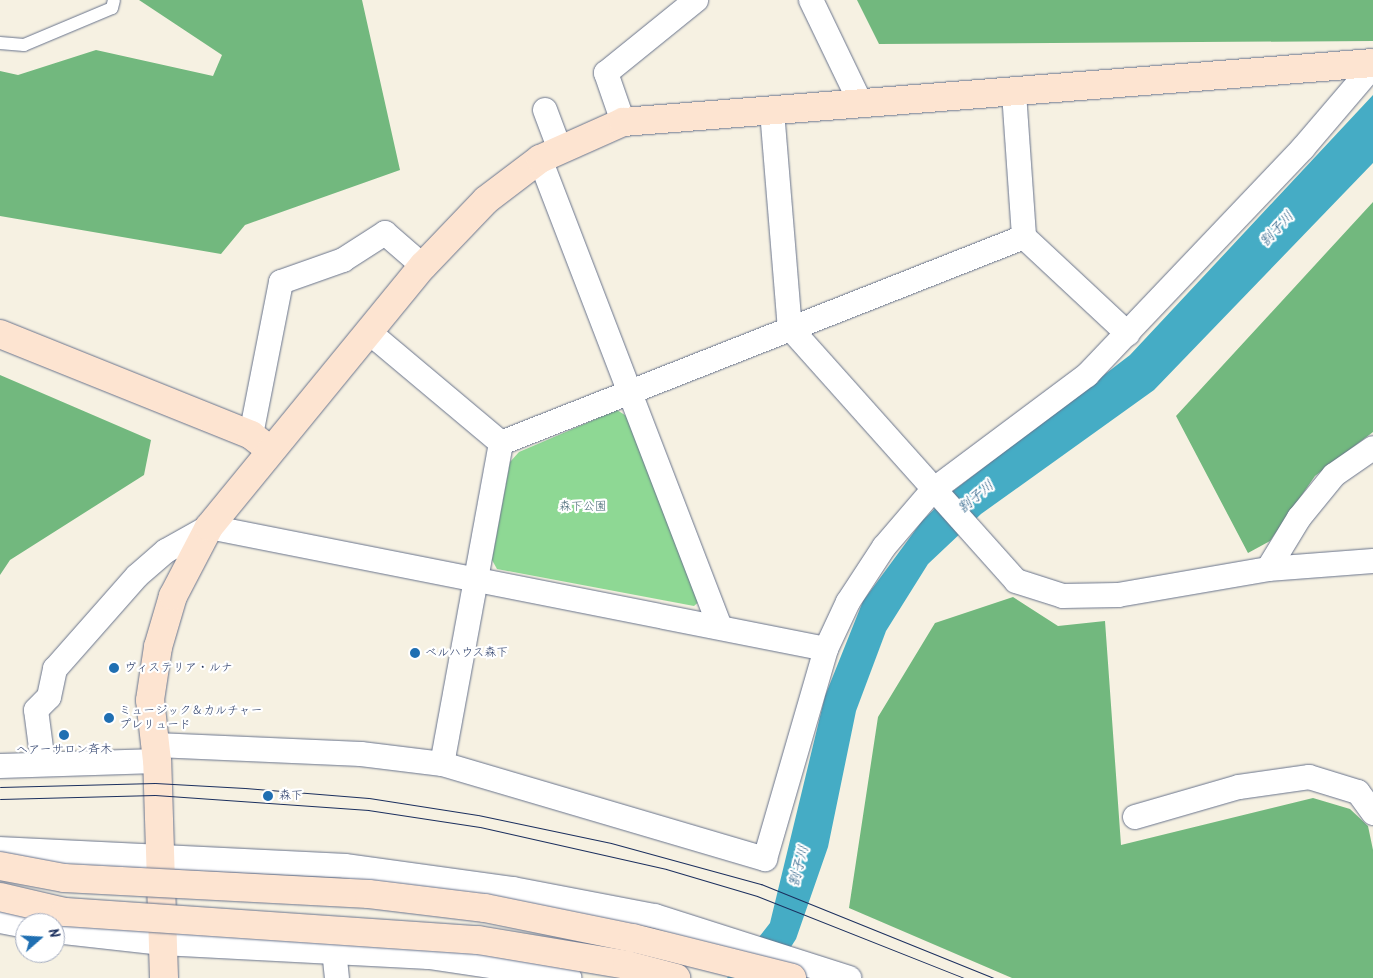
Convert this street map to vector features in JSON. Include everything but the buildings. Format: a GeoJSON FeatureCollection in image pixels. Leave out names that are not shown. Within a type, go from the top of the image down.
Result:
{"type":"FeatureCollection","features":[{"type":"Feature","properties":{"kind":"street"},"geometry":{"type":"LineString","coordinates":[[623,122],[606,73],[696,0]]}},
{"type":"Feature","properties":{"kind":"street"},"geometry":{"type":"LineString","coordinates":[[811,0],[861,104]]}},
{"type":"Feature","properties":{"kind":"street"},"geometry":{"type":"LineString","coordinates":[[164,978],[157,859],[156,753],[150,700],[158,647],[173,596],[209,527],[260,443],[370,333],[423,266],[486,200],[550,154],[623,122],[1373,65]]}},
{"type":"Feature","properties":{"kind":"street"},"geometry":{"type":"LineString","coordinates":[[0,766],[156,753],[361,754],[442,764],[765,859],[826,649],[848,602],[884,547],[1087,375],[1303,148],[1373,65]]}},
{"type":"Feature","properties":{"kind":"street"},"geometry":{"type":"LineString","coordinates":[[1014,93],[1024,237],[1128,334]]}},
{"type":"Feature","properties":{"kind":"street"},"geometry":{"type":"LineString","coordinates":[[545,110],[550,154],[631,394],[720,627]]}},
{"type":"Feature","properties":{"kind":"street"},"geometry":{"type":"LineString","coordinates":[[772,111],[790,328],[940,500],[1016,581],[1063,596],[1118,595],[1268,569],[1373,561]]}},
{"type":"Feature","properties":{"kind":"street"},"geometry":{"type":"LineString","coordinates":[[260,443],[281,282],[343,260],[385,233],[423,266]]}},
{"type":"Feature","properties":{"kind":"street"},"geometry":{"type":"LineString","coordinates":[[501,443],[631,394],[790,328],[1024,237]]}},
{"type":"Feature","properties":{"kind":"street"},"geometry":{"type":"LineString","coordinates":[[370,333],[501,443]]}},
{"type":"Feature","properties":{"kind":"street"},"geometry":{"type":"LineString","coordinates":[[0,334],[260,443]]}},
{"type":"Feature","properties":{"kind":"street"},"geometry":{"type":"LineString","coordinates":[[442,764],[474,580],[501,443]]}},
{"type":"Feature","properties":{"kind":"street"},"geometry":{"type":"LineString","coordinates":[[1268,569],[1299,518],[1334,475],[1373,448]]}},
{"type":"Feature","properties":{"kind":"street"},"geometry":{"type":"LineString","coordinates":[[43,763],[36,710],[49,697],[56,669],[138,576],[166,551],[209,527],[826,649]]}},
{"type":"Feature","properties":{"kind":"street"},"geometry":{"type":"LineString","coordinates":[[1135,817],[1239,787],[1309,777],[1358,792],[1373,813]]}},
{"type":"Feature","properties":{"kind":"street"},"geometry":{"type":"LineString","coordinates":[[0,849],[157,859],[345,866],[513,889],[654,916],[744,942],[798,970]]}},
{"type":"Feature","properties":{"kind":"street"},"geometry":{"type":"LineString","coordinates":[[0,866],[64,878],[368,894],[485,908],[642,940],[849,978]]}},
{"type":"Feature","properties":{"kind":"street"},"geometry":{"type":"LineString","coordinates":[[0,898],[65,912],[478,940],[676,978]]}},
{"type":"Feature","properties":{"kind":"street"},"geometry":{"type":"LineString","coordinates":[[0,921],[15,924]]}},
{"type":"Feature","properties":{"kind":"street"},"geometry":{"type":"LineString","coordinates":[[65,932],[162,943],[334,950],[569,978]]}},
{"type":"Feature","properties":{"kind":"street"},"geometry":{"type":"LineString","coordinates":[[334,950],[337,978]]}},
{"type":"Feature","properties":{"kind":"lane"},"geometry":{"type":"LineString","coordinates":[[0,43],[24,45],[112,8],[114,0]]}},
{"type":"Feature","properties":{"kind":"green space"},"geometry":{"type":"Polygon","coordinates":[[[139,0],[362,0],[400,170],[245,225],[221,254],[0,216],[0,71],[18,75],[96,50],[213,76],[222,55],[139,0]]]}},
{"type":"Feature","properties":{"kind":"green space"},"geometry":{"type":"Polygon","coordinates":[[[857,0],[1373,0],[1373,41],[879,44],[857,0]]]}},
{"type":"Feature","properties":{"kind":"green space"},"geometry":{"type":"Polygon","coordinates":[[[1373,202],[1373,432],[1315,476],[1270,541],[1248,553],[1176,416],[1373,202]]]}},
{"type":"Feature","properties":{"kind":"green space"},"geometry":{"type":"Polygon","coordinates":[[[0,375],[151,440],[144,475],[10,560],[0,575],[0,375]]]}},
{"type":"Feature","properties":{"kind":"green space","name":"森下公園"},"geometry":{"type":"Polygon","coordinates":[[[617,410],[628,417],[702,599],[694,606],[497,569],[492,560],[510,462],[519,452],[617,410]]]}},
{"type":"Feature","properties":{"kind":"green space"},"geometry":{"type":"Polygon","coordinates":[[[1013,597],[1058,626],[1105,621],[1121,845],[1313,798],[1350,809],[1368,826],[1373,850],[1373,978],[1012,978],[849,908],[878,717],[935,623],[1013,597]]]}},
{"type":"Feature","properties":{"kind":"water","name":"割子川"},"geometry":{"type":"Polygon","coordinates":[[[1373,95],[1373,163],[1154,390],[981,514],[928,564],[886,631],[856,711],[828,847],[796,939],[771,978],[727,978],[770,923],[825,696],[863,601],[922,521],[953,491],[1130,355],[1373,95]]]}},
{"type":"Feature","properties":{"kind":"tram line"},"geometry":{"type":"LineString","coordinates":[[0,787],[155,783],[245,788],[369,798],[478,815],[611,843],[761,884],[994,978]]}},
{"type":"Feature","properties":{"kind":"tram line"},"geometry":{"type":"LineString","coordinates":[[0,799],[155,795],[368,810],[480,827],[666,869],[757,896],[964,978]]}},
{"type":"Feature","properties":{"kind":"place","name":"ベルハウス森下"},"geometry":{"type":"Point","coordinates":[415,653]}},
{"type":"Feature","properties":{"kind":"place","name":"ヴィステリア・ルナ"},"geometry":{"type":"Point","coordinates":[114,668]}},
{"type":"Feature","properties":{"kind":"place","name":"ミュージック＆カルチャー プレリュード"},"geometry":{"type":"Point","coordinates":[109,718]}},
{"type":"Feature","properties":{"kind":"place","name":"ヘアーサロン斉木"},"geometry":{"type":"Point","coordinates":[64,735]}},
{"type":"Feature","properties":{"kind":"place","name":"森下"},"geometry":{"type":"Point","coordinates":[268,796]}}]}
